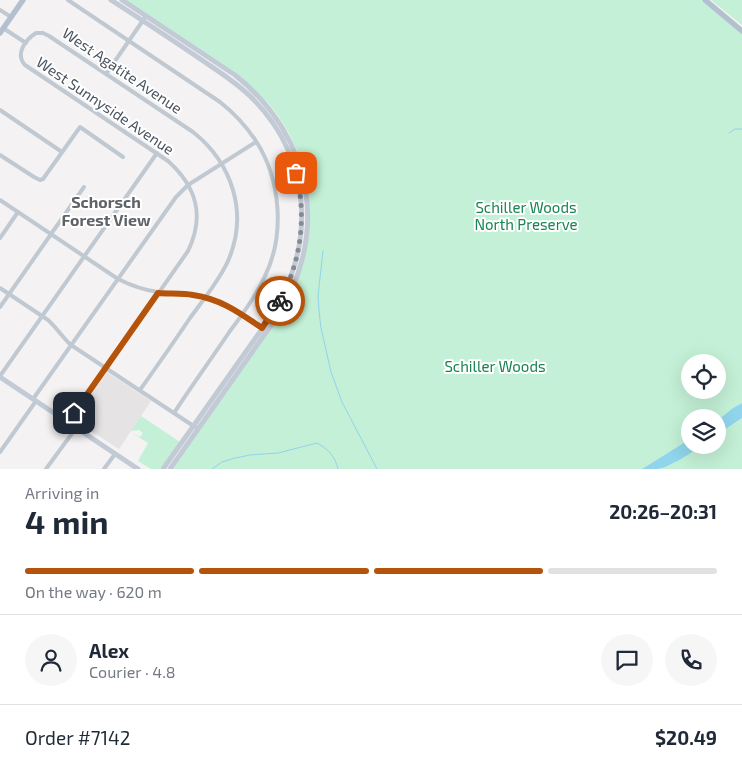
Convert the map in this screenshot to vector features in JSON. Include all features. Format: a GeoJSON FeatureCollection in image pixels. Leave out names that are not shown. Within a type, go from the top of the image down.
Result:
{"type":"FeatureCollection","features":[{"type":"Feature","properties":{"kind":"main road"},"geometry":{"type":"LineString","coordinates":[[2,31],[23,0]]}},
{"type":"Feature","properties":{"kind":"main road"},"geometry":{"type":"LineString","coordinates":[[111,0],[144,18],[228,74],[252,98],[267,114],[286,146],[293,164],[300,194],[302,224],[300,241],[291,278],[284,294],[265,330],[196,427],[163,469]]}},
{"type":"Feature","properties":{"kind":"main road"},"geometry":{"type":"LineString","coordinates":[[122,0],[144,18]]}},
{"type":"Feature","properties":{"kind":"main road"},"geometry":{"type":"LineString","coordinates":[[705,0],[742,30]]}},
{"type":"Feature","properties":{"kind":"main road"},"geometry":{"type":"LineString","coordinates":[[0,377],[138,469]]}},
{"type":"Feature","properties":{"kind":"main road"},"geometry":{"type":"LineString","coordinates":[[170,469],[196,427]]}},
{"type":"Feature","properties":{"kind":"street"},"geometry":{"type":"LineString","coordinates":[[68,0],[220,102],[239,118],[263,154],[272,178],[277,202],[277,227],[269,268],[242,315],[174,413]]}},
{"type":"Feature","properties":{"kind":"street"},"geometry":{"type":"LineString","coordinates":[[0,10],[11,17]]}},
{"type":"Feature","properties":{"kind":"street"},"geometry":{"type":"LineString","coordinates":[[106,74],[144,18]]}},
{"type":"Feature","properties":{"kind":"street"},"geometry":{"type":"LineString","coordinates":[[2,31],[26,43]]}},
{"type":"Feature","properties":{"kind":"street","name":"West Agatite Avenue"},"geometry":{"type":"LineString","coordinates":[[26,43],[36,33],[44,33],[193,132],[208,145],[222,163],[235,194],[237,213],[236,234],[228,261],[205,298],[140,390]]}},
{"type":"Feature","properties":{"kind":"street","name":"West Sunnyside Avenue"},"geometry":{"type":"LineString","coordinates":[[26,43],[20,56],[25,65],[157,153],[173,166],[188,184]]}},
{"type":"Feature","properties":{"kind":"street"},"geometry":{"type":"LineString","coordinates":[[0,110],[62,152]]}},
{"type":"Feature","properties":{"kind":"street"},"geometry":{"type":"LineString","coordinates":[[0,154],[40,180],[44,178],[80,127],[123,157]]}},
{"type":"Feature","properties":{"kind":"street"},"geometry":{"type":"LineString","coordinates":[[0,452],[71,345],[171,202],[188,184],[256,142]]}},
{"type":"Feature","properties":{"kind":"street"},"geometry":{"type":"LineString","coordinates":[[0,377],[157,153]]}},
{"type":"Feature","properties":{"kind":"street"},"geometry":{"type":"LineString","coordinates":[[68,422],[188,251],[194,236],[197,220],[195,199],[188,184]]}},
{"type":"Feature","properties":{"kind":"street"},"geometry":{"type":"LineString","coordinates":[[0,307],[84,188]]}},
{"type":"Feature","properties":{"kind":"street"},"geometry":{"type":"LineString","coordinates":[[0,200],[118,279],[136,287],[158,293],[188,294],[226,305],[265,330]]}},
{"type":"Feature","properties":{"kind":"street"},"geometry":{"type":"LineString","coordinates":[[0,238],[18,212]]}},
{"type":"Feature","properties":{"kind":"street"},"geometry":{"type":"LineString","coordinates":[[0,288],[52,323],[61,336],[71,345],[196,427]]}},
{"type":"Feature","properties":{"kind":"street"},"geometry":{"type":"LineString","coordinates":[[46,469],[76,428]]}},
{"type":"Feature","properties":{"kind":"street"},"geometry":{"type":"LineString","coordinates":[[104,469],[115,454]]}},
{"type":"Feature","properties":{"kind":"shaded area"},"geometry":{"type":"Polygon","coordinates":[[[107,372],[151,401],[119,449],[74,420],[107,372]]]}},
{"type":"Feature","properties":{"kind":"green space","name":"Schiller Woods North Preserve"},"geometry":{"type":"Polygon","coordinates":[[[126,0],[701,0],[742,34],[742,403],[726,414],[726,409],[681,409],[681,445],[642,469],[173,469],[283,312],[304,260],[308,233],[309,205],[298,152],[286,127],[269,104],[235,72],[126,0]]]}},
{"type":"Feature","properties":{"kind":"green space"},"geometry":{"type":"Polygon","coordinates":[[[711,0],[742,0],[742,25],[711,0]]]}},
{"type":"Feature","properties":{"kind":"green space"},"geometry":{"type":"Polygon","coordinates":[[[141,416],[180,442],[160,469],[151,469],[138,461],[148,443],[132,433],[140,437],[143,433],[139,430],[131,431],[141,416]]]}},
{"type":"Feature","properties":{"kind":"green space"},"geometry":{"type":"Polygon","coordinates":[[[742,418],[742,469],[659,469],[688,454],[726,454],[726,429],[742,418]]]}},
{"type":"Feature","properties":{"kind":"water"},"geometry":{"type":"Polygon","coordinates":[[[742,403],[742,418],[726,429],[726,414],[742,403]]]}},
{"type":"Feature","properties":{"kind":"water"},"geometry":{"type":"Polygon","coordinates":[[[681,445],[681,454],[688,454],[663,468],[642,469],[681,445]]]}},
{"type":"Feature","properties":{"kind":"waterway"},"geometry":{"type":"LineString","coordinates":[[729,133],[735,129],[742,129]]}},
{"type":"Feature","properties":{"kind":"waterway"},"geometry":{"type":"LineString","coordinates":[[323,251],[318,296],[321,328],[331,372],[342,402],[377,469]]}},
{"type":"Feature","properties":{"kind":"waterway"},"geometry":{"type":"LineString","coordinates":[[212,469],[222,462],[235,458],[278,453],[317,443],[330,453],[338,469]]}},
{"type":"Feature","properties":{"kind":"way so far"},"geometry":{"type":"LineString","coordinates":[[280,301],[294,270],[301,235],[301,204],[296,173]]}},
{"type":"Feature","properties":{"kind":"district","name":"Schorsch Forest View"},"geometry":{"type":"Point","coordinates":[106,211]}},
{"type":"Feature","properties":{"kind":"route"},"geometry":{"type":"LineString","coordinates":[[74,413],[158,293],[188,294],[218,301],[262,328],[280,301]]}},
{"type":"Feature","properties":{"kind":"park label","name":"Schiller Woods"},"geometry":{"type":"Point","coordinates":[495,367]}}]}
